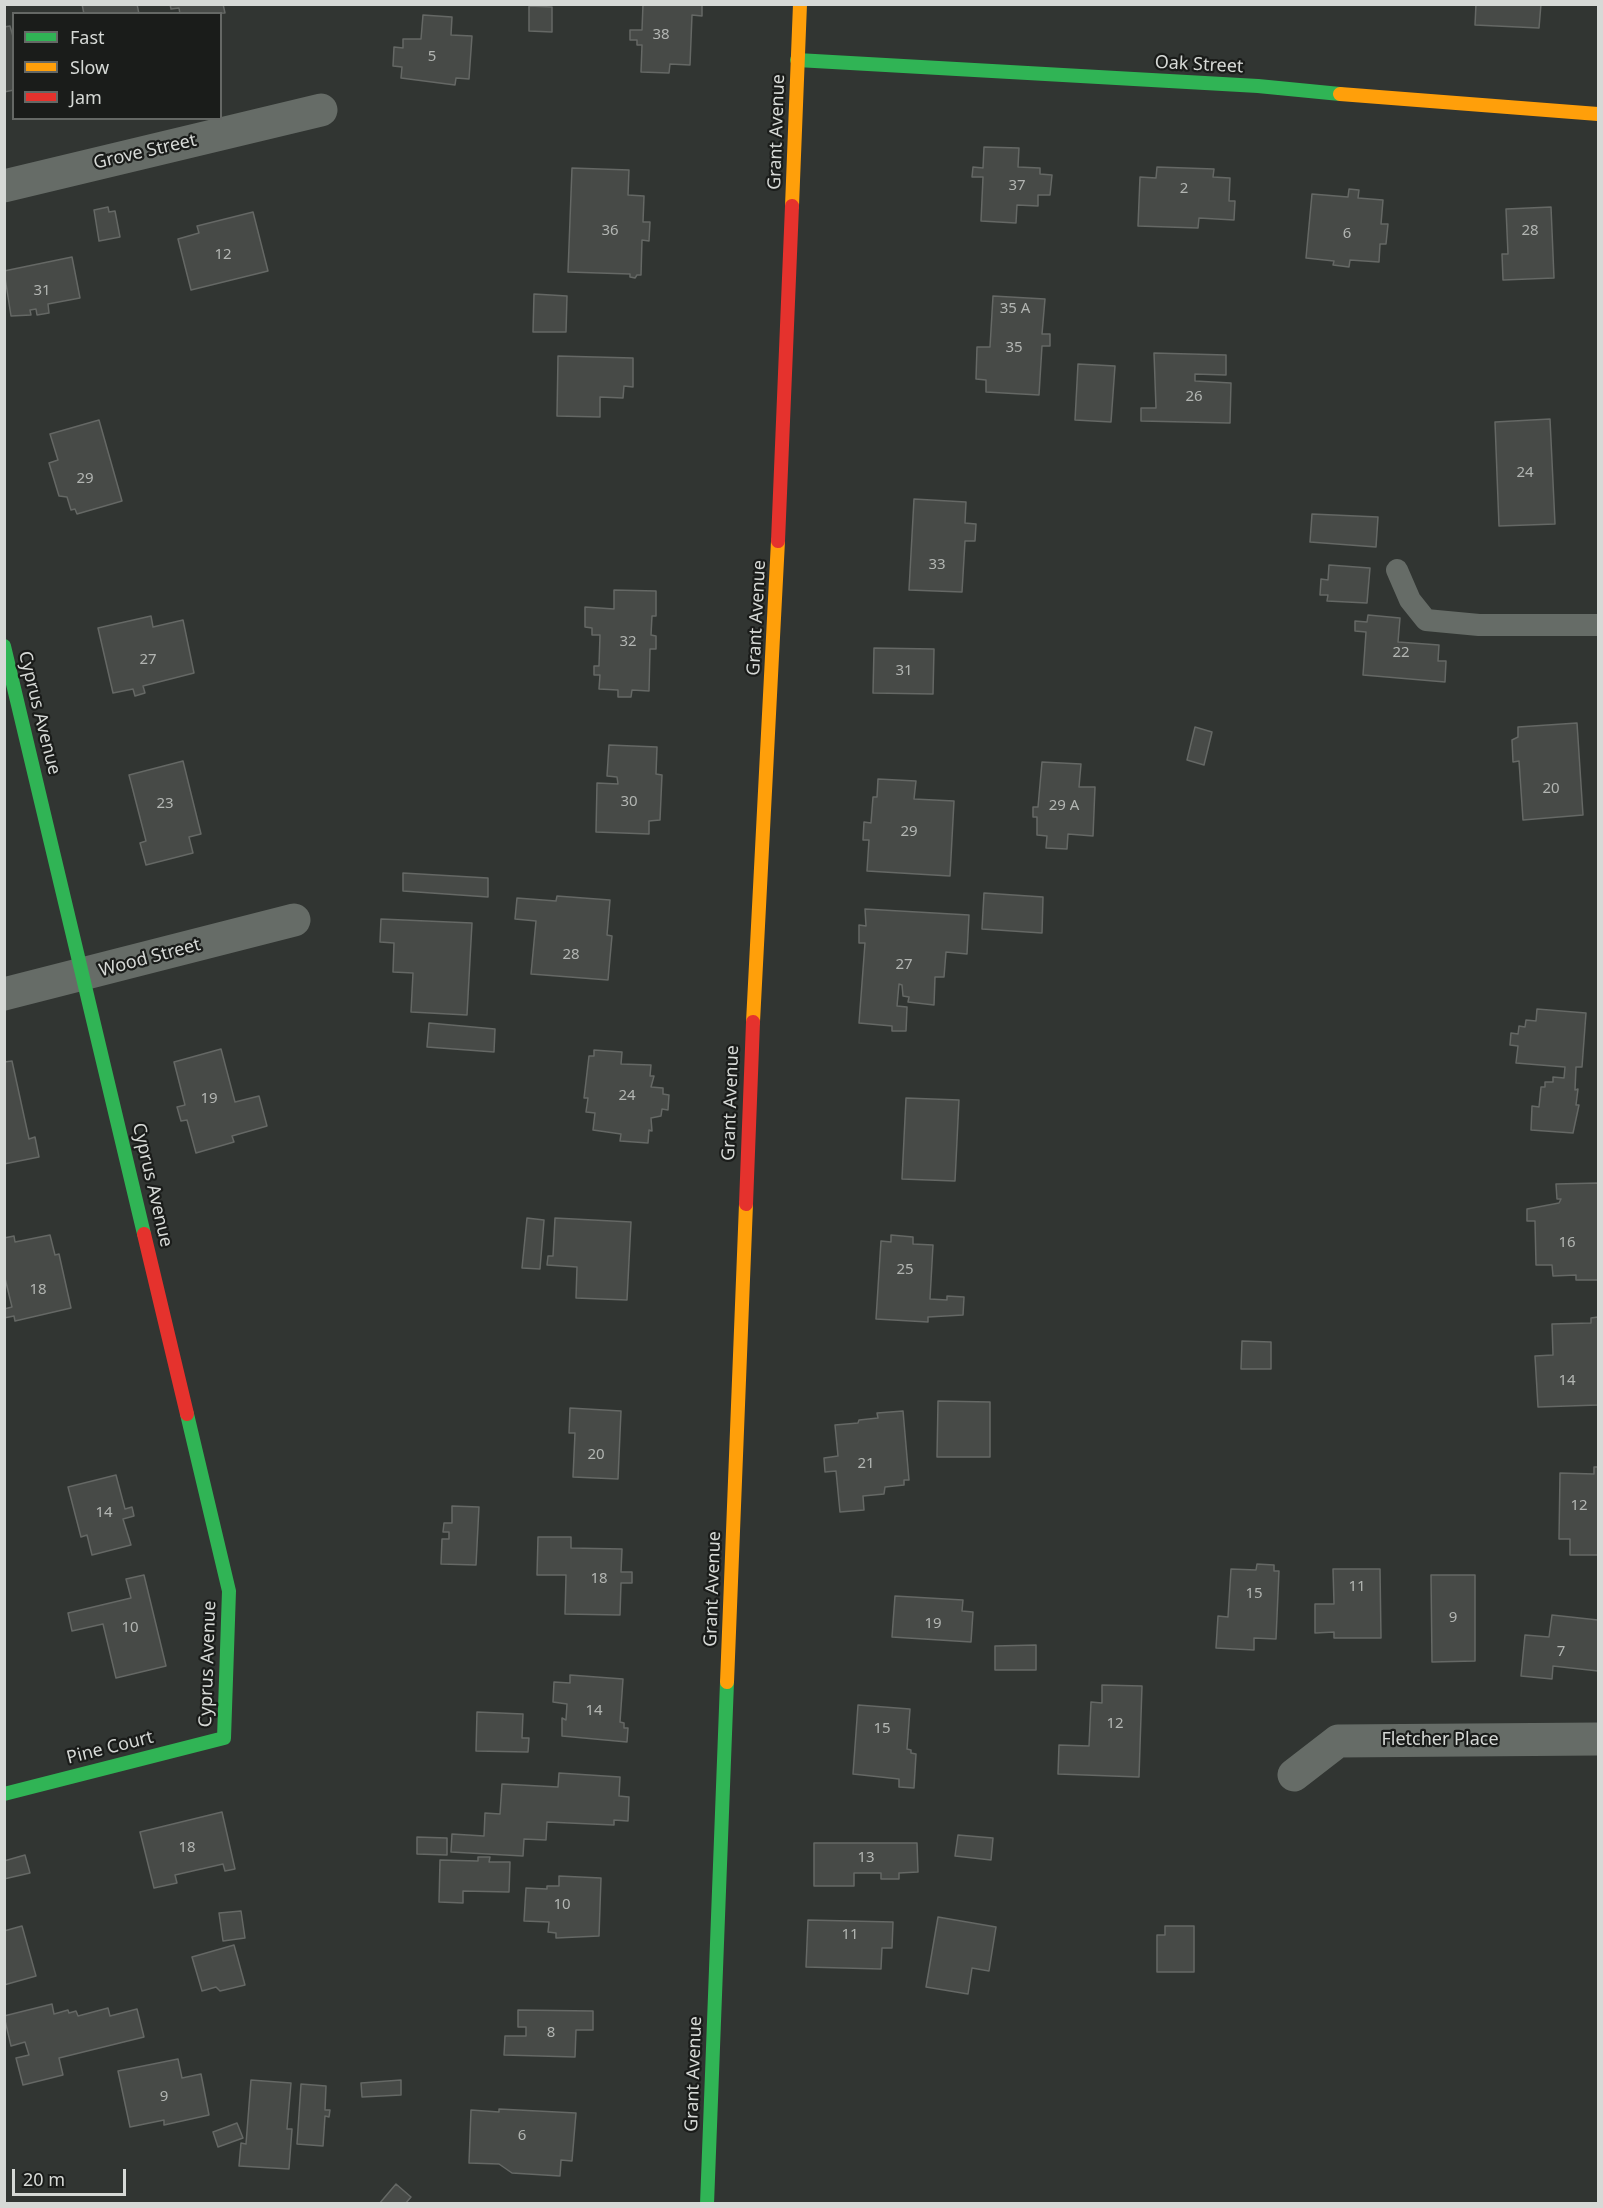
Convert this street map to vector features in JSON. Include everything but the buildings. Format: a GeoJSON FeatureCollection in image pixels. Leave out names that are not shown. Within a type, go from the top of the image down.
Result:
{"type":"FeatureCollection","features":[{"type":"Feature","properties":{"kind":"street","name":"Grant Avenue"},"geometry":{"type":"LineString","coordinates":[[707,2204],[752,1043],[776,623],[800,4]]}},
{"type":"Feature","properties":{"kind":"street","name":"Oak Street"},"geometry":{"type":"LineString","coordinates":[[797,60],[1258,87],[1422,102],[1599,114]]}},
{"type":"Feature","properties":{"kind":"street","name":"Grove Street"},"geometry":{"type":"LineString","coordinates":[[4,186],[321,111]]}},
{"type":"Feature","properties":{"kind":"street","name":"Cyprus Avenue"},"geometry":{"type":"LineString","coordinates":[[4,646],[229,1591],[224,1738]]}},
{"type":"Feature","properties":{"kind":"street","name":"Wood Street"},"geometry":{"type":"LineString","coordinates":[[4,994],[294,920]]}},
{"type":"Feature","properties":{"kind":"street","name":"Pine Court"},"geometry":{"type":"LineString","coordinates":[[4,1794],[224,1738]]}},
{"type":"Feature","properties":{"kind":"street","name":"Fletcher Place"},"geometry":{"type":"LineString","coordinates":[[1294,1775],[1338,1740],[1599,1739]]}},
{"type":"Feature","properties":{"kind":"lane"},"geometry":{"type":"LineString","coordinates":[[1397,570],[1410,600],[1426,620],[1479,625],[1599,625]]}},
{"type":"Feature","properties":{"kind":"traffic: fast"},"geometry":{"type":"LineString","coordinates":[[797,60],[1258,86],[1340,94]]}},
{"type":"Feature","properties":{"kind":"traffic: fast"},"geometry":{"type":"LineString","coordinates":[[4,646],[144,1234]]}},
{"type":"Feature","properties":{"kind":"traffic: fast"},"geometry":{"type":"LineString","coordinates":[[4,1794],[224,1738],[229,1591],[187,1414]]}},
{"type":"Feature","properties":{"kind":"traffic: fast"},"geometry":{"type":"LineString","coordinates":[[707,2204],[727,1682]]}},
{"type":"Feature","properties":{"kind":"traffic: slow"},"geometry":{"type":"LineString","coordinates":[[792,206],[800,4]]}},
{"type":"Feature","properties":{"kind":"traffic: slow"},"geometry":{"type":"LineString","coordinates":[[1340,94],[1598,114]]}},
{"type":"Feature","properties":{"kind":"traffic: slow"},"geometry":{"type":"LineString","coordinates":[[753,1022],[778,541]]}},
{"type":"Feature","properties":{"kind":"traffic: slow"},"geometry":{"type":"LineString","coordinates":[[727,1682],[746,1204]]}},
{"type":"Feature","properties":{"kind":"traffic: jam"},"geometry":{"type":"LineString","coordinates":[[778,541],[792,206]]}},
{"type":"Feature","properties":{"kind":"traffic: jam"},"geometry":{"type":"LineString","coordinates":[[746,1204],[753,1022]]}},
{"type":"Feature","properties":{"kind":"traffic: jam"},"geometry":{"type":"LineString","coordinates":[[144,1234],[187,1414]]}}]}
